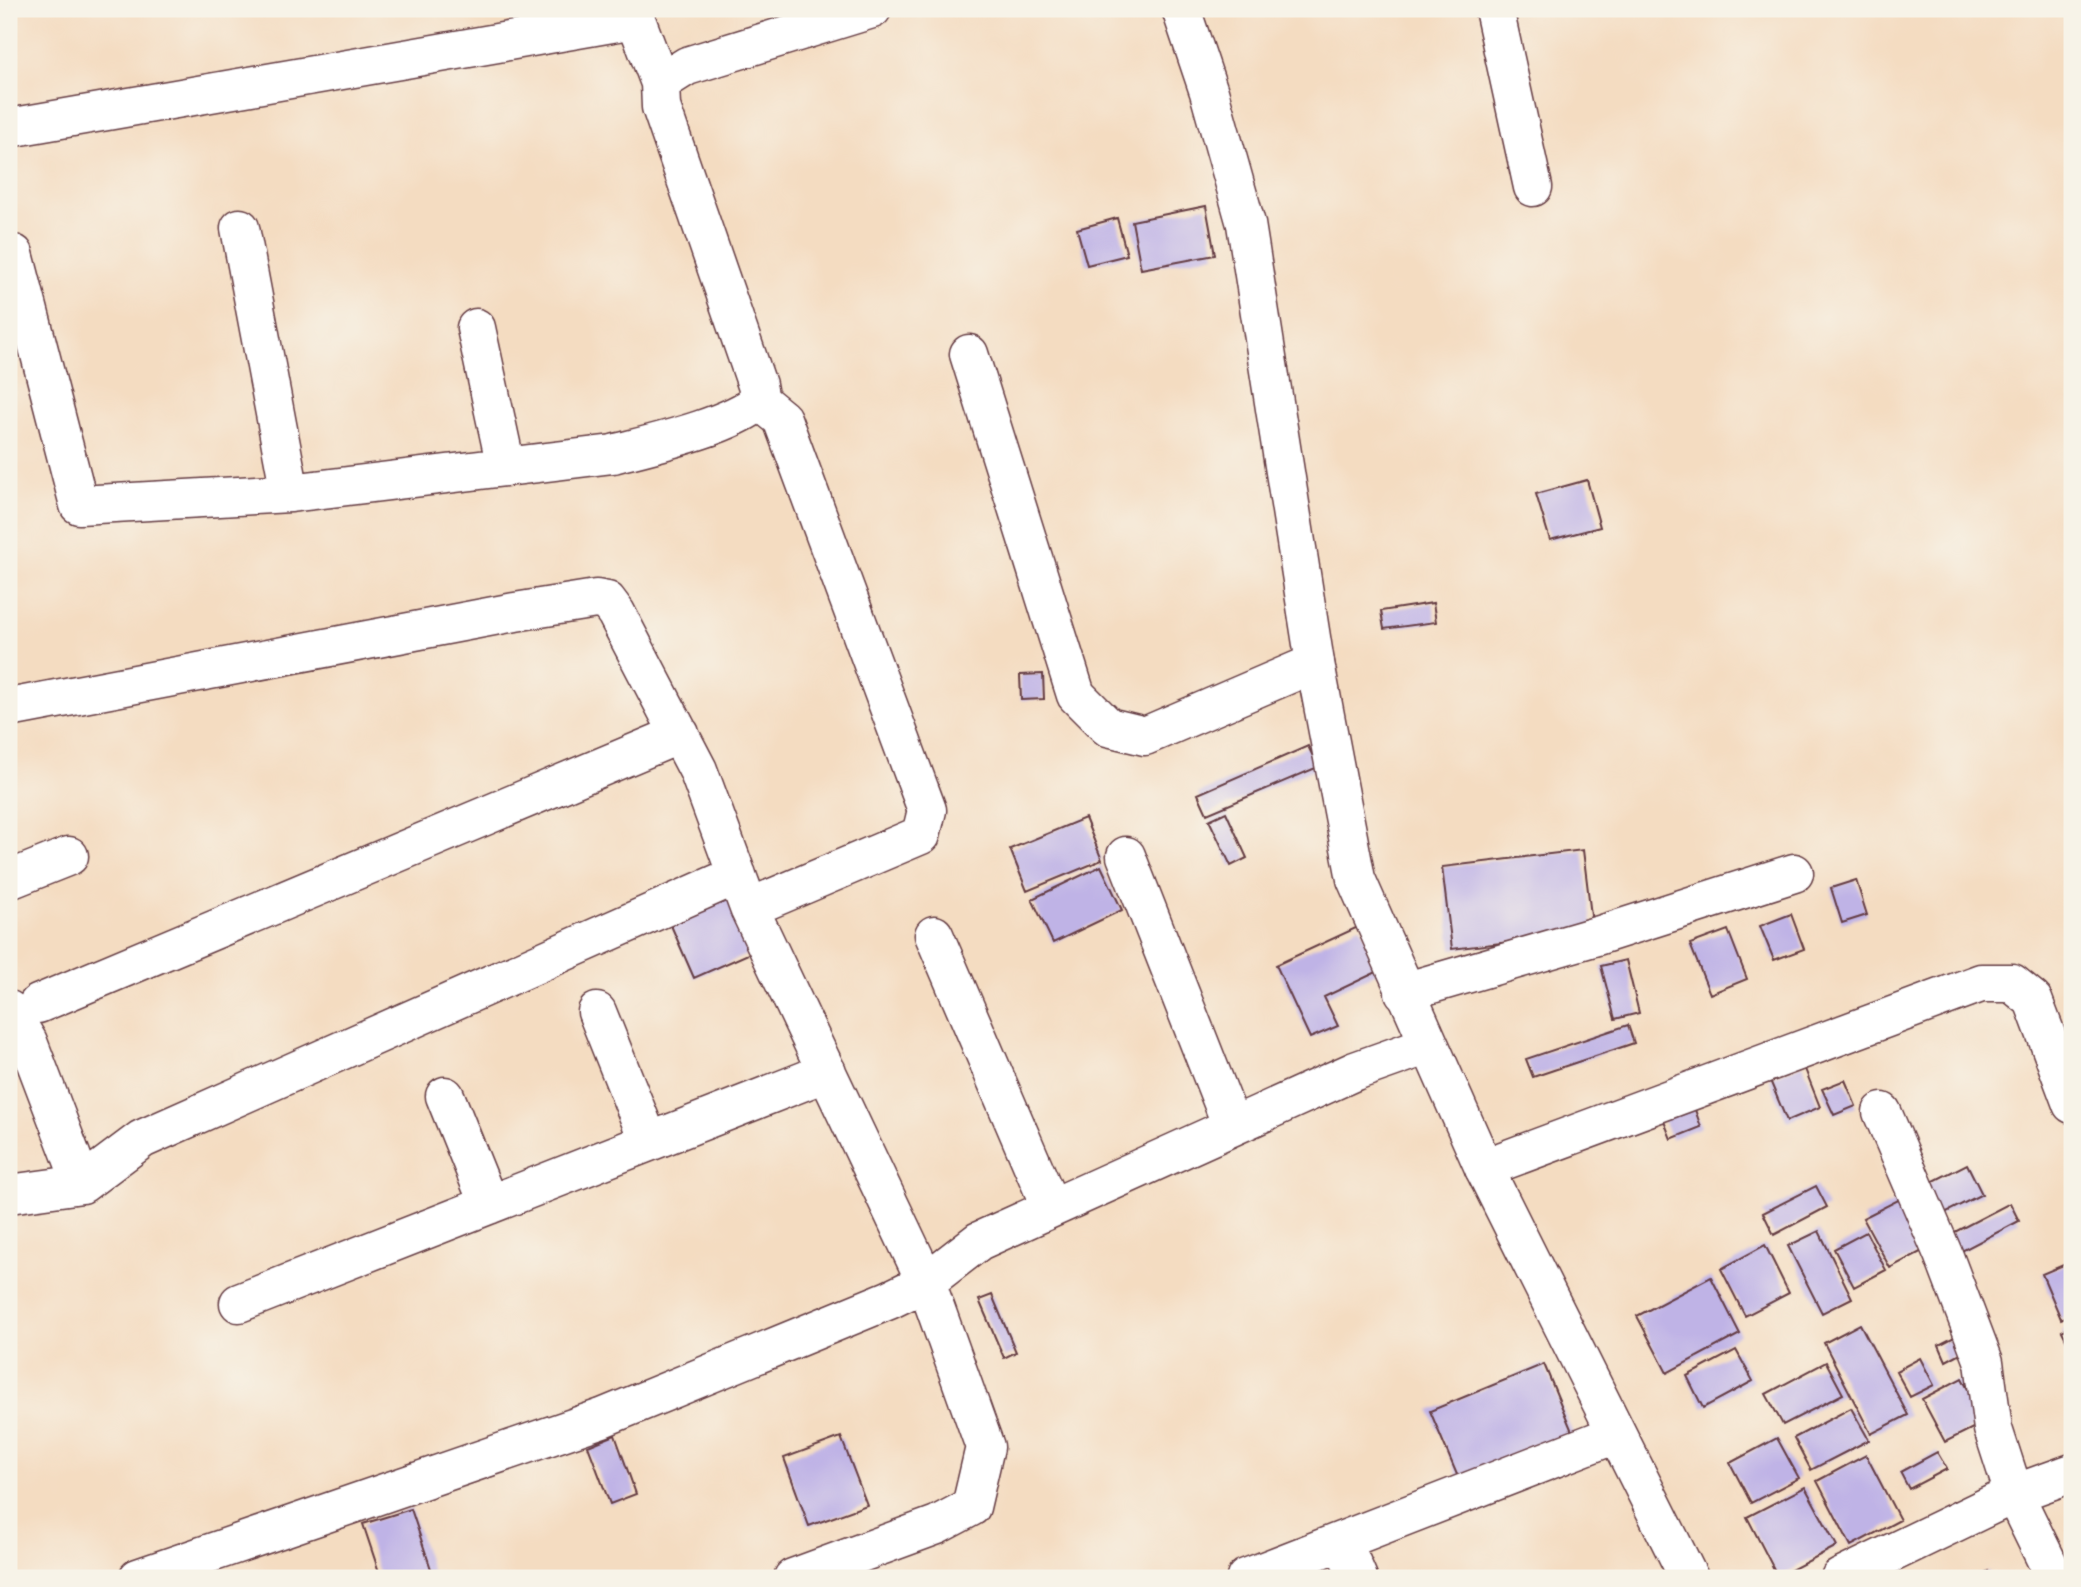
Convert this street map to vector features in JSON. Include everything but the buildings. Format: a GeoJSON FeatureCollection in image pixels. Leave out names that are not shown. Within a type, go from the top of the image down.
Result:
{"type":"FeatureCollection","features":[{"type":"Feature","properties":{"kind":"street"},"geometry":{"type":"LineString","coordinates":[[660,83],[687,66],[872,9]]}},
{"type":"Feature","properties":{"kind":"street"},"geometry":{"type":"LineString","coordinates":[[1181,9],[1209,92],[1245,224],[1315,663],[1356,879],[1484,1168],[1689,1578]]}},
{"type":"Feature","properties":{"kind":"street"},"geometry":{"type":"LineString","coordinates":[[1494,9],[1532,187]]}},
{"type":"Feature","properties":{"kind":"street"},"geometry":{"type":"LineString","coordinates":[[9,128],[634,14],[660,83],[662,107],[757,385],[760,401],[782,419],[927,810],[921,835],[743,892],[142,1139],[82,1184],[9,1194]]}},
{"type":"Feature","properties":{"kind":"street"},"geometry":{"type":"LineString","coordinates":[[240,228],[290,493]]}},
{"type":"Feature","properties":{"kind":"street"},"geometry":{"type":"LineString","coordinates":[[14,254],[79,505],[290,493],[614,454],[738,416],[760,401]]}},
{"type":"Feature","properties":{"kind":"street"},"geometry":{"type":"LineString","coordinates":[[476,328],[506,467]]}},
{"type":"Feature","properties":{"kind":"street"},"geometry":{"type":"LineString","coordinates":[[969,354],[1076,695],[1108,727],[1145,736],[1315,663]]}},
{"type":"Feature","properties":{"kind":"street"},"geometry":{"type":"LineString","coordinates":[[9,708],[596,599],[607,601],[616,613],[698,770],[743,892],[926,1282],[985,1447],[971,1507],[937,1525],[793,1578]]}},
{"type":"Feature","properties":{"kind":"street"},"geometry":{"type":"LineString","coordinates":[[82,1184],[28,1042],[23,1007],[680,734]]}},
{"type":"Feature","properties":{"kind":"street"},"geometry":{"type":"LineString","coordinates":[[9,880],[69,856]]}},
{"type":"Feature","properties":{"kind":"street"},"geometry":{"type":"LineString","coordinates":[[1126,856],[1232,1126]]}},
{"type":"Feature","properties":{"kind":"street"},"geometry":{"type":"LineString","coordinates":[[1405,992],[1600,935],[1794,873]]}},
{"type":"Feature","properties":{"kind":"street"},"geometry":{"type":"LineString","coordinates":[[934,935],[1051,1208]]}},
{"type":"Feature","properties":{"kind":"street"},"geometry":{"type":"LineString","coordinates":[[1484,1168],[1981,983],[2012,983],[2033,1000],[2072,1104]]}},
{"type":"Feature","properties":{"kind":"street"},"geometry":{"type":"LineString","coordinates":[[597,1012],[649,1142]]}},
{"type":"Feature","properties":{"kind":"street"},"geometry":{"type":"LineString","coordinates":[[138,1578],[602,1418],[926,1282],[979,1241],[1355,1071],[1428,1045]]}},
{"type":"Feature","properties":{"kind":"street"},"geometry":{"type":"LineString","coordinates":[[239,1303],[827,1072]]}},
{"type":"Feature","properties":{"kind":"street"},"geometry":{"type":"LineString","coordinates":[[445,1096],[489,1205]]}},
{"type":"Feature","properties":{"kind":"street"},"geometry":{"type":"LineString","coordinates":[[1882,1112],[1943,1254],[1984,1362],[1993,1429],[2014,1494],[2055,1578]]}},
{"type":"Feature","properties":{"kind":"street"},"geometry":{"type":"LineString","coordinates":[[1246,1578],[1616,1434]]}},
{"type":"Feature","properties":{"kind":"street"},"geometry":{"type":"LineString","coordinates":[[1840,1578],[2014,1494],[2072,1473]]}},
{"type":"Feature","properties":{"kind":"street"},"geometry":{"type":"LineString","coordinates":[[1342,1541],[1358,1578]]}}]}
